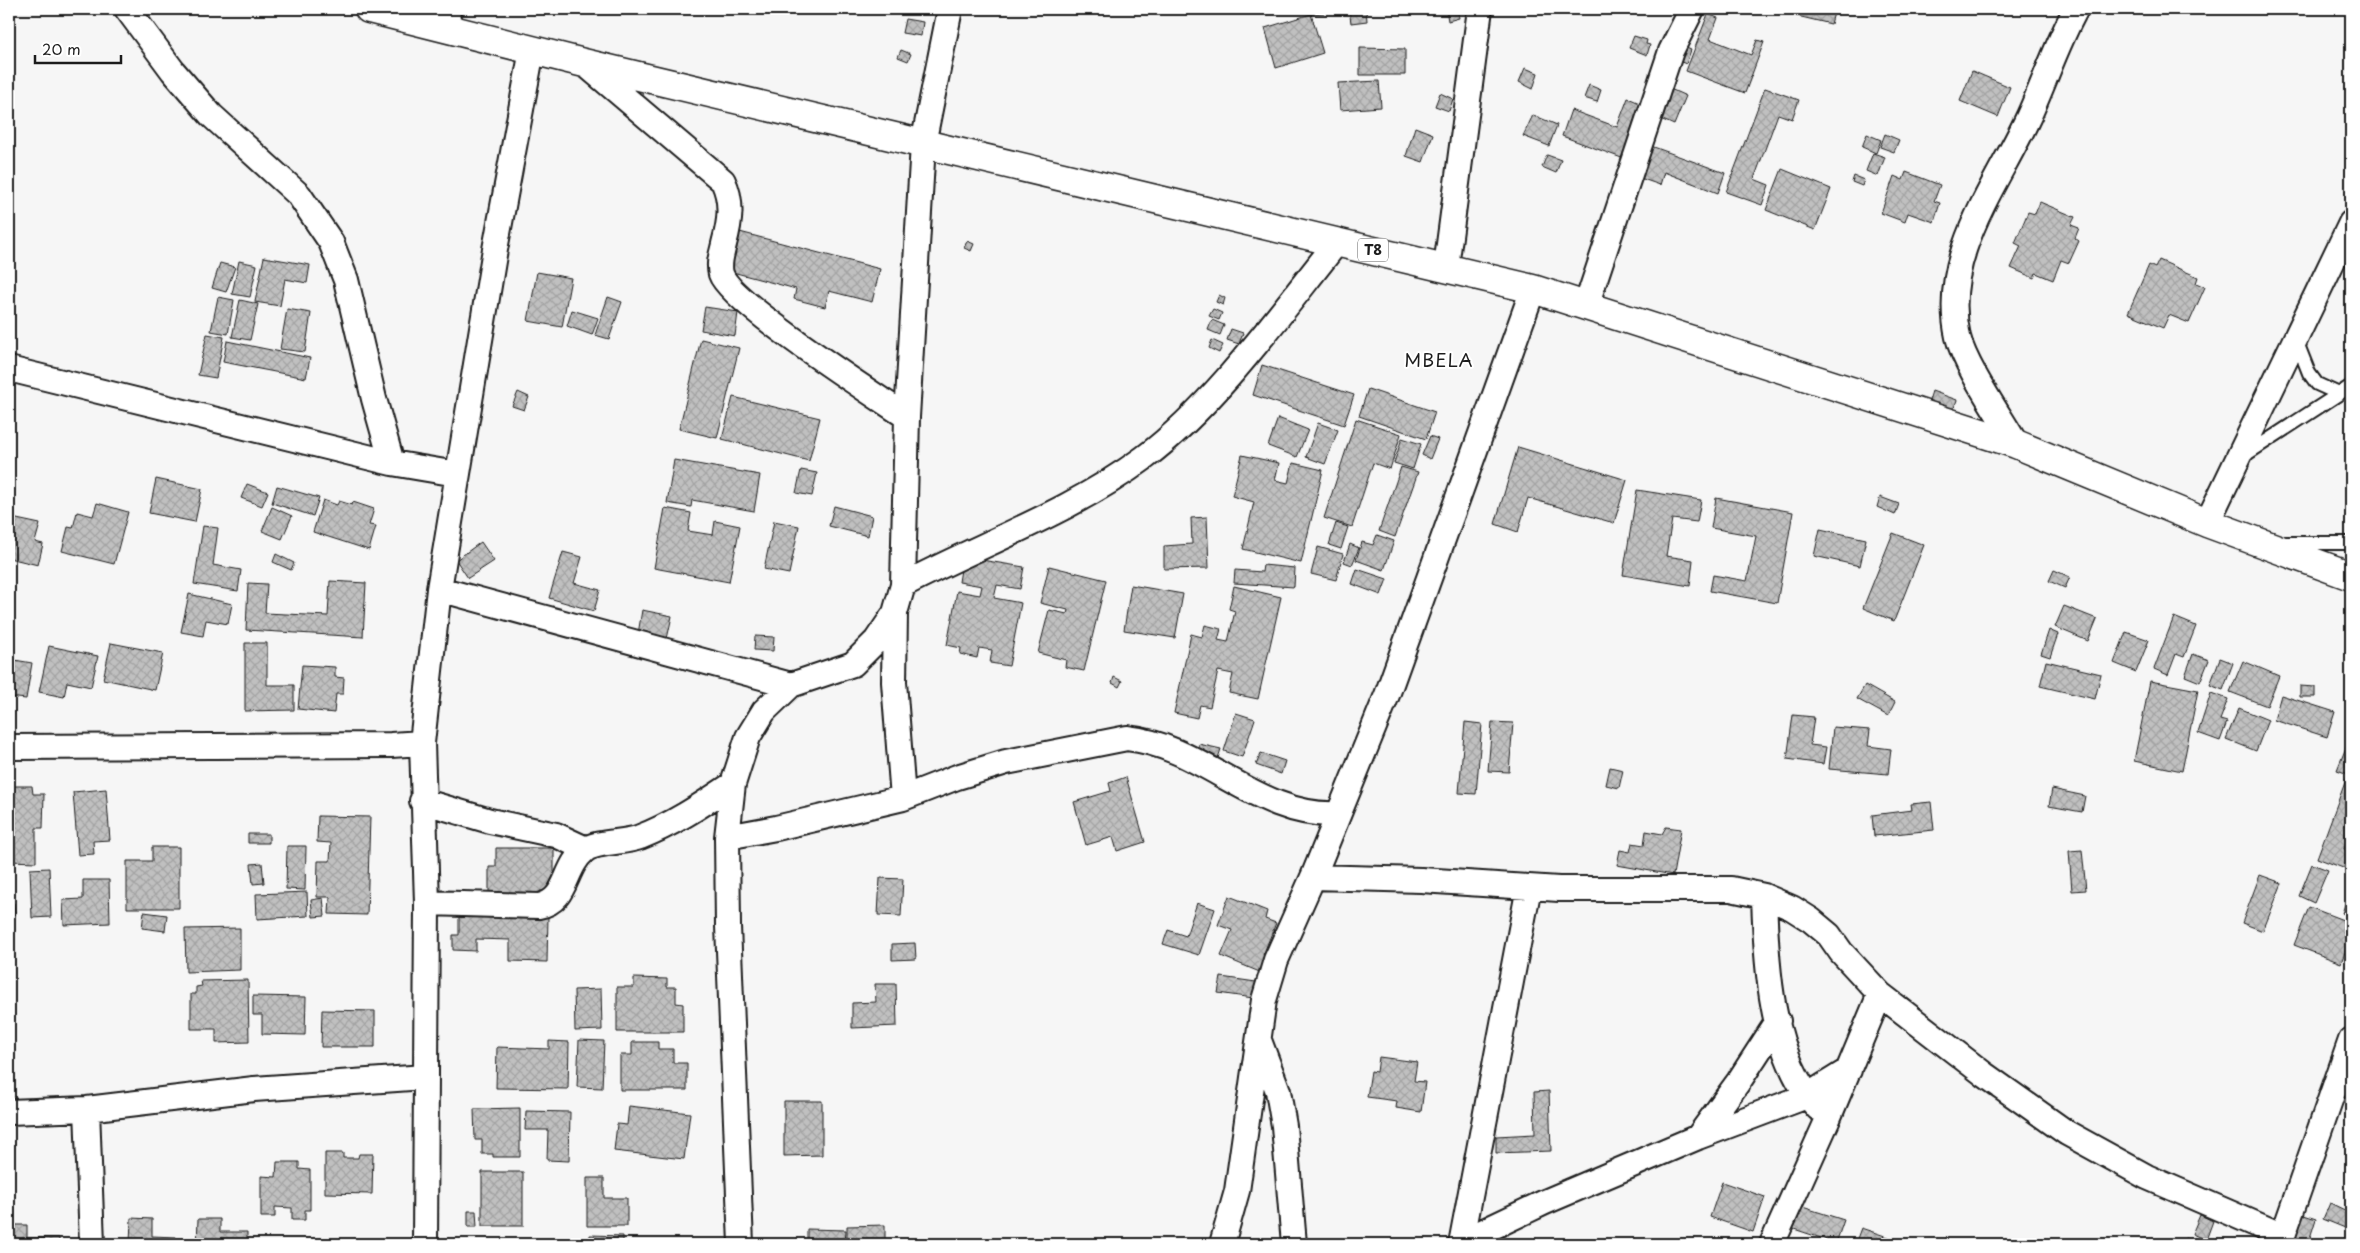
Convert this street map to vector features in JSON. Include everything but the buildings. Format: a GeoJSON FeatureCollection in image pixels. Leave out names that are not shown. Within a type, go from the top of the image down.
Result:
{"type":"FeatureCollection","features":[{"type":"Feature","properties":{"kind":"highway","name":"T8"},"geometry":{"type":"LineString","coordinates":[[369,9],[448,18],[532,50],[584,63],[1533,289],[2016,444],[2207,523],[2351,576]]}},
{"type":"Feature","properties":{"kind":"street"},"geometry":{"type":"LineString","coordinates":[[127,9],[179,79],[211,114],[299,195],[331,242],[346,280],[374,399],[392,463]]}},
{"type":"Feature","properties":{"kind":"street"},"geometry":{"type":"LineString","coordinates":[[903,798],[894,682],[895,613],[903,585],[907,417],[923,144],[950,9]]}},
{"type":"Feature","properties":{"kind":"street"},"geometry":{"type":"LineString","coordinates":[[1446,267],[1480,9]]}},
{"type":"Feature","properties":{"kind":"street"},"geometry":{"type":"LineString","coordinates":[[1586,306],[1671,51],[1692,9]]}},
{"type":"Feature","properties":{"kind":"street"},"geometry":{"type":"LineString","coordinates":[[2016,444],[1972,368],[1958,338],[1954,294],[1960,263],[1972,226],[2027,119],[2046,71],[2076,9]]}},
{"type":"Feature","properties":{"kind":"street"},"geometry":{"type":"LineString","coordinates":[[426,1244],[427,903],[422,801],[422,743],[439,589],[457,474],[494,255],[532,50]]}},
{"type":"Feature","properties":{"kind":"street"},"geometry":{"type":"LineString","coordinates":[[584,63],[723,182],[730,195],[730,215],[720,261],[722,275],[729,286],[815,354],[907,417]]}},
{"type":"Feature","properties":{"kind":"street"},"geometry":{"type":"LineString","coordinates":[[2207,523],[2296,340],[2337,248],[2351,223]]}},
{"type":"Feature","properties":{"kind":"street"},"geometry":{"type":"LineString","coordinates":[[903,585],[1070,503],[1106,483],[1145,457],[1182,424],[1228,376],[1338,242]]}},
{"type":"Feature","properties":{"kind":"street"},"geometry":{"type":"LineString","coordinates":[[1222,1244],[1237,1191],[1260,1043],[1264,1000],[1276,960],[1313,877],[1387,695],[1533,289]]}},
{"type":"Feature","properties":{"kind":"street"},"geometry":{"type":"LineString","coordinates":[[9,369],[392,463],[457,474]]}},
{"type":"Feature","properties":{"kind":"street"},"geometry":{"type":"LineString","coordinates":[[439,589],[791,685]]}},
{"type":"Feature","properties":{"kind":"street"},"geometry":{"type":"LineString","coordinates":[[741,1244],[728,926],[728,836],[733,784],[748,737],[764,711],[791,685],[852,664],[876,641],[895,613]]}},
{"type":"Feature","properties":{"kind":"street"},"geometry":{"type":"LineString","coordinates":[[728,836],[776,828],[903,798],[957,777],[1006,762],[1127,738],[1147,740],[1170,748],[1254,793],[1300,812],[1317,815],[1338,814]]}},
{"type":"Feature","properties":{"kind":"street"},"geometry":{"type":"LineString","coordinates":[[9,747],[372,745],[422,743]]}},
{"type":"Feature","properties":{"kind":"street"},"geometry":{"type":"LineString","coordinates":[[427,903],[539,906],[550,904],[558,896],[570,868],[586,849],[646,835],[668,825],[733,784]]}},
{"type":"Feature","properties":{"kind":"street"},"geometry":{"type":"LineString","coordinates":[[422,801],[490,821],[556,835],[586,849]]}},
{"type":"Feature","properties":{"kind":"street"},"geometry":{"type":"LineString","coordinates":[[1313,877],[1421,880],[1612,890],[1731,889],[1764,896],[1792,908],[1830,934],[1841,952],[1880,994],[1985,1075],[2067,1133],[2147,1177],[2281,1240],[2351,1040]]}},
{"type":"Feature","properties":{"kind":"street"},"geometry":{"type":"LineString","coordinates":[[1461,1243],[1529,887]]}},
{"type":"Feature","properties":{"kind":"street"},"geometry":{"type":"LineString","coordinates":[[1764,896],[1766,946],[1778,1021],[1791,1066],[1807,1096],[1828,1119]]}},
{"type":"Feature","properties":{"kind":"street"},"geometry":{"type":"LineString","coordinates":[[1772,1244],[1828,1119],[1880,994]]}},
{"type":"Feature","properties":{"kind":"street"},"geometry":{"type":"LineString","coordinates":[[1698,1137],[1739,1081],[1778,1021]]}},
{"type":"Feature","properties":{"kind":"street"},"geometry":{"type":"LineString","coordinates":[[1260,1043],[1278,1091],[1284,1126],[1294,1244]]}},
{"type":"Feature","properties":{"kind":"street"},"geometry":{"type":"LineString","coordinates":[[1461,1243],[1545,1202],[1698,1137],[1807,1096],[1848,1070]]}},
{"type":"Feature","properties":{"kind":"street"},"geometry":{"type":"LineString","coordinates":[[9,1112],[87,1108],[254,1089],[425,1077]]}},
{"type":"Feature","properties":{"kind":"street"},"geometry":{"type":"LineString","coordinates":[[87,1108],[92,1244]]}},
{"type":"Feature","properties":{"kind":"lane"},"geometry":{"type":"LineString","coordinates":[[2296,340],[2309,373],[2317,384],[2339,394]]}},
{"type":"Feature","properties":{"kind":"lane"},"geometry":{"type":"LineString","coordinates":[[2239,460],[2351,386]]}},
{"type":"Feature","properties":{"kind":"lane"},"geometry":{"type":"LineString","coordinates":[[2261,543],[2351,543]]}},
{"type":"Feature","properties":{"kind":"district","name":"MBELA"},"geometry":{"type":"Point","coordinates":[1439,361]}}]}
